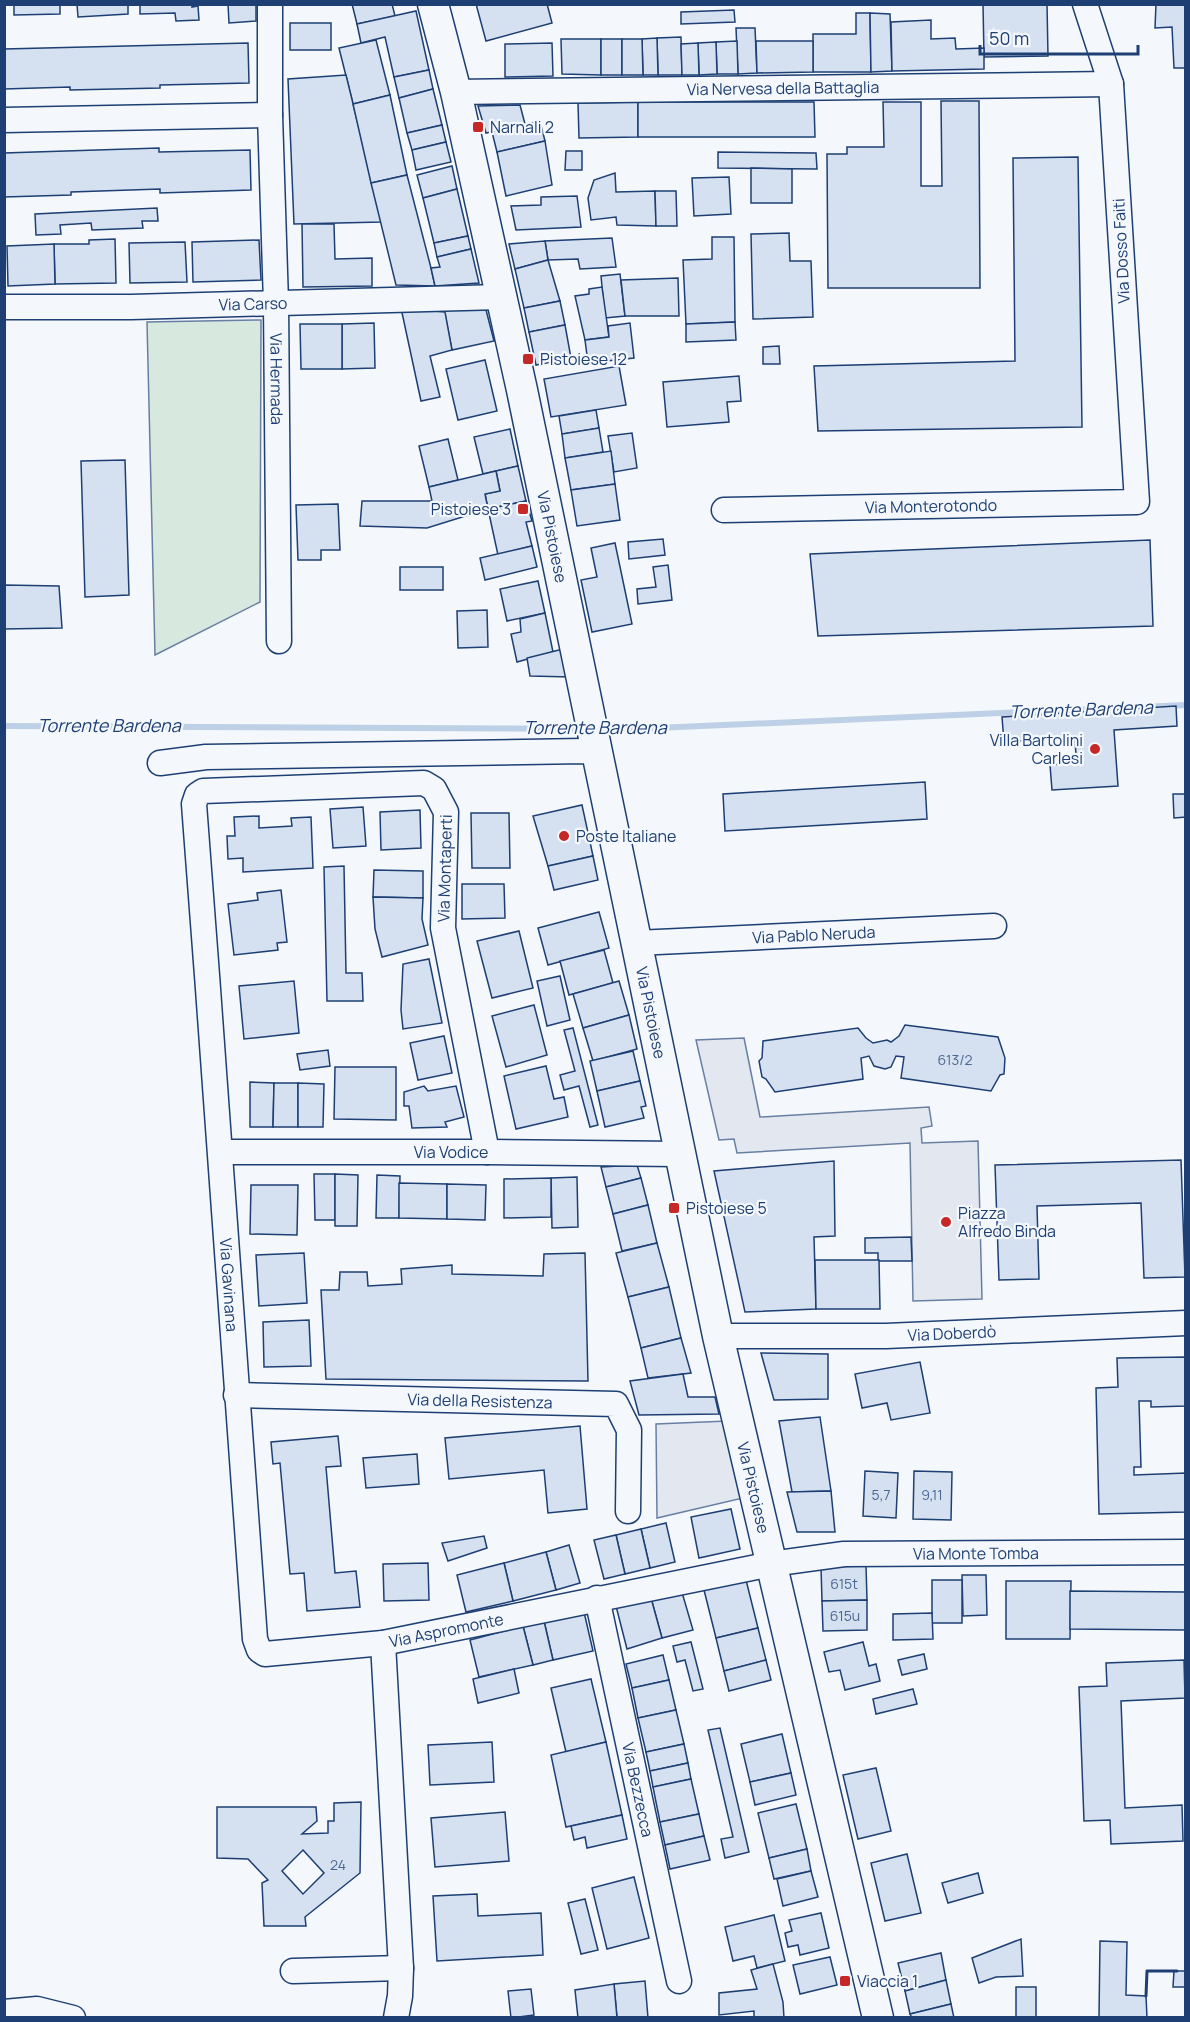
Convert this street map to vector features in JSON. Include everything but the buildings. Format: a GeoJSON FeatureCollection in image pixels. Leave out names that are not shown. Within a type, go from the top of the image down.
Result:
{"type":"FeatureCollection","features":[{"type":"Feature","properties":{"kind":"main road","name":"Via Pistoiese"},"geometry":{"type":"LineString","coordinates":[[433,4],[456,92],[522,390],[718,1336],[878,2018]]}},
{"type":"Feature","properties":{"kind":"street","name":"Via Hermada"},"geometry":{"type":"LineString","coordinates":[[270,4],[279,641]]}},
{"type":"Feature","properties":{"kind":"street","name":"Via Dosso Faiti"},"geometry":{"type":"LineString","coordinates":[[1085,4],[1111,84],[1137,502]]}},
{"type":"Feature","properties":{"kind":"street","name":"Via Nervesa della Battaglia"},"geometry":{"type":"LineString","coordinates":[[456,92],[1111,84]]}},
{"type":"Feature","properties":{"kind":"street"},"geometry":{"type":"LineString","coordinates":[[4,120],[270,116]]}},
{"type":"Feature","properties":{"kind":"street","name":"Via Carso"},"geometry":{"type":"LineString","coordinates":[[4,307],[500,297]]}},
{"type":"Feature","properties":{"kind":"street","name":"Via Monterotondo"},"geometry":{"type":"LineString","coordinates":[[724,510],[1137,502]]}},
{"type":"Feature","properties":{"kind":"street"},"geometry":{"type":"LineString","coordinates":[[160,763],[218,757],[584,752],[595,746]]}},
{"type":"Feature","properties":{"kind":"street","name":"Via Montaperti"},"geometry":{"type":"LineString","coordinates":[[197,795],[203,791],[424,783],[434,789],[446,812],[443,928],[487,1152]]}},
{"type":"Feature","properties":{"kind":"street","name":"Via Gavinana"},"geometry":{"type":"LineString","coordinates":[[197,795],[194,804],[255,1639],[259,1650],[265,1654],[274,1655],[383,1643]]}},
{"type":"Feature","properties":{"kind":"street","name":"Via Pablo Neruda"},"geometry":{"type":"LineString","coordinates":[[636,943],[994,926]]}},
{"type":"Feature","properties":{"kind":"street","name":"Via Vodice"},"geometry":{"type":"LineString","coordinates":[[221,1152],[679,1154]]}},
{"type":"Feature","properties":{"kind":"street","name":"Via Doberdò"},"geometry":{"type":"LineString","coordinates":[[718,1336],[886,1336],[1185,1323]]}},
{"type":"Feature","properties":{"kind":"street","name":"Via della Resistenza"},"geometry":{"type":"LineString","coordinates":[[236,1395],[616,1404],[629,1430],[628,1511]]}},
{"type":"Feature","properties":{"kind":"street","name":"Via Monte Tomba"},"geometry":{"type":"LineString","coordinates":[[771,1564],[844,1554],[1184,1552]]}},
{"type":"Feature","properties":{"kind":"street","name":"Via Aspromonte"},"geometry":{"type":"LineString","coordinates":[[396,2018],[401,1968],[383,1643],[771,1564]]}},
{"type":"Feature","properties":{"kind":"street","name":"Via Bezzecca"},"geometry":{"type":"LineString","coordinates":[[597,1598],[679,1981]]}},
{"type":"Feature","properties":{"kind":"street"},"geometry":{"type":"LineString","coordinates":[[293,1971],[401,1968]]}},
{"type":"Feature","properties":{"kind":"street"},"geometry":{"type":"LineString","coordinates":[[4,2012],[37,2009],[73,2018]]}},
{"type":"Feature","properties":{"kind":"shaded area"},"geometry":{"type":"Polygon","coordinates":[[[261,320],[260,602],[155,655],[147,322],[261,320]]]}},
{"type":"Feature","properties":{"kind":"shaded area"},"geometry":{"type":"Polygon","coordinates":[[[744,1038],[760,1117],[929,1107],[932,1126],[921,1128],[922,1143],[978,1141],[982,1299],[913,1301],[910,1143],[737,1153],[734,1139],[719,1140],[696,1040],[744,1038]]]}},
{"type":"Feature","properties":{"kind":"shaded area"},"geometry":{"type":"Polygon","coordinates":[[[728,1421],[743,1498],[657,1518],[656,1424],[728,1421]]]}},
{"type":"Feature","properties":{"kind":"waterway","name":"Torrente Bardena"},"geometry":{"type":"LineString","coordinates":[[599,729],[1186,705]]}},
{"type":"Feature","properties":{"kind":"waterway","name":"Torrente Bardena"},"geometry":{"type":"LineString","coordinates":[[4,726],[583,729]]}},
{"type":"Feature","properties":{"kind":"wall"},"geometry":{"type":"LineString","coordinates":[[1146,1996],[1147,1971],[1177,1971]]}},
{"type":"Feature","properties":{"kind":"place","name":"Narnali 2"},"geometry":{"type":"Point","coordinates":[478,127]}},
{"type":"Feature","properties":{"kind":"place","name":"Pistoiese 12"},"geometry":{"type":"Point","coordinates":[528,359]}},
{"type":"Feature","properties":{"kind":"place","name":"Pistoiese 3"},"geometry":{"type":"Point","coordinates":[523,509]}},
{"type":"Feature","properties":{"kind":"place","name":"Villa Bartolini Carlesi"},"geometry":{"type":"Point","coordinates":[1095,749]}},
{"type":"Feature","properties":{"kind":"place","name":"Poste Italiane"},"geometry":{"type":"Point","coordinates":[564,836]}},
{"type":"Feature","properties":{"kind":"place","name":"Pistoiese 5"},"geometry":{"type":"Point","coordinates":[674,1208]}},
{"type":"Feature","properties":{"kind":"place","name":"Piazza Alfredo Binda"},"geometry":{"type":"Point","coordinates":[946,1222]}},
{"type":"Feature","properties":{"kind":"place","name":"Viaccia 1"},"geometry":{"type":"Point","coordinates":[845,1981]}}]}
